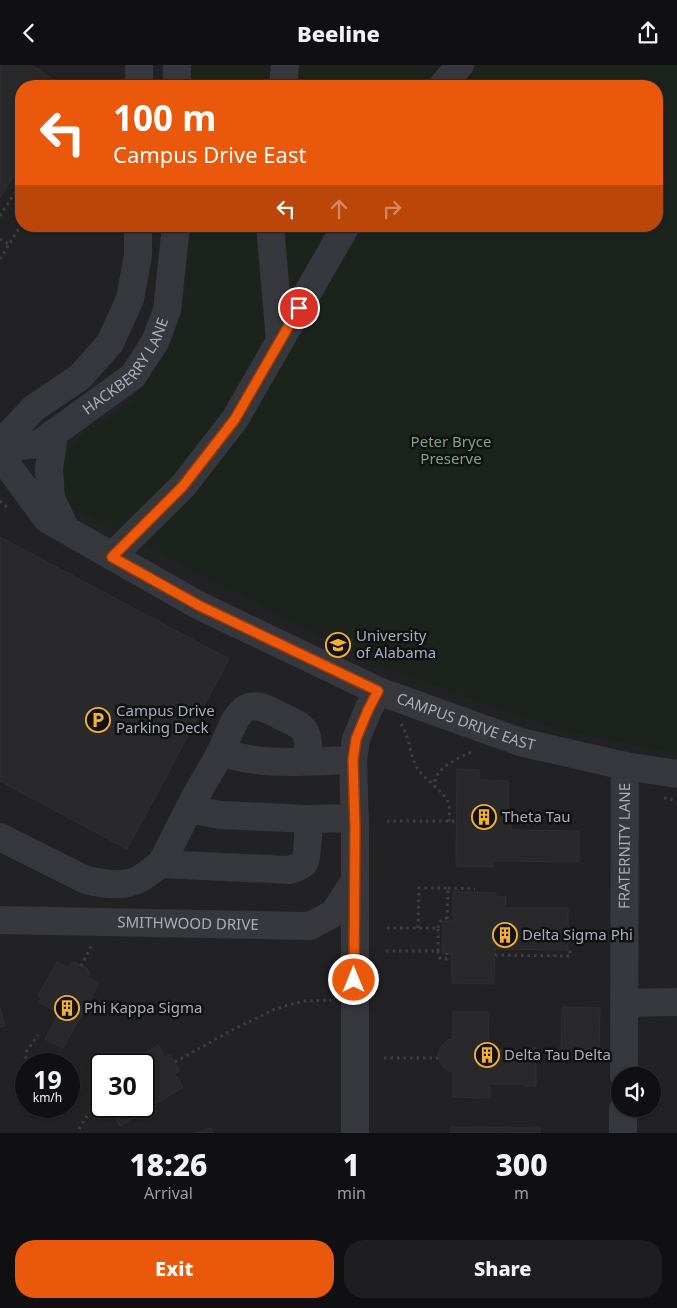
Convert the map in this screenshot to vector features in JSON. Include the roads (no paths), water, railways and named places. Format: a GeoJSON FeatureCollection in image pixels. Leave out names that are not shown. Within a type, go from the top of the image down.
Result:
{"type":"FeatureCollection","features":[{"type":"Feature","properties":{"kind":"street"},"geometry":{"type":"LineString","coordinates":[[139,65],[139,80]]}},
{"type":"Feature","properties":{"kind":"street"},"geometry":{"type":"LineString","coordinates":[[177,65],[177,80]]}},
{"type":"Feature","properties":{"kind":"street"},"geometry":{"type":"LineString","coordinates":[[284,80],[285,65]]}},
{"type":"Feature","properties":{"kind":"street"},"geometry":{"type":"LineString","coordinates":[[447,80],[460,65]]}},
{"type":"Feature","properties":{"kind":"street","name":"HACKBERRY LANE"},"geometry":{"type":"LineString","coordinates":[[0,445],[34,409],[80,377],[110,343],[130,299],[138,255],[138,232]]}},
{"type":"Feature","properties":{"kind":"street","name":"HACKBERRY LANE"},"geometry":{"type":"LineString","coordinates":[[0,448],[39,444],[133,376],[155,342],[167,310],[175,232]]}},
{"type":"Feature","properties":{"kind":"street"},"geometry":{"type":"LineString","coordinates":[[271,232],[280,341]]}},
{"type":"Feature","properties":{"kind":"street"},"geometry":{"type":"LineString","coordinates":[[112,557],[183,486],[235,419],[343,232]]}},
{"type":"Feature","properties":{"kind":"street"},"geometry":{"type":"LineString","coordinates":[[54,433],[49,469],[51,498],[66,530]]}},
{"type":"Feature","properties":{"kind":"street","name":"CAMPUS DRIVE EAST"},"geometry":{"type":"LineString","coordinates":[[0,455],[47,519],[198,605],[378,691],[520,742],[625,766],[677,774]]}},
{"type":"Feature","properties":{"kind":"street"},"geometry":{"type":"LineString","coordinates":[[355,1133],[355,818],[353,760],[356,739],[378,691]]}},
{"type":"Feature","properties":{"kind":"street"},"geometry":{"type":"LineString","coordinates":[[5,846],[86,880],[115,885],[131,882],[140,879],[161,864],[221,752],[235,721],[243,710],[258,706],[299,725],[305,730],[307,737],[309,761]]}},
{"type":"Feature","properties":{"kind":"street"},"geometry":{"type":"LineString","coordinates":[[221,752],[238,758],[276,763],[353,760]]}},
{"type":"Feature","properties":{"kind":"street","name":"FRATERNITY LANE"},"geometry":{"type":"LineString","coordinates":[[624,1067],[625,766]]}},
{"type":"Feature","properties":{"kind":"street"},"geometry":{"type":"LineString","coordinates":[[189,809],[220,815],[309,819],[355,818]]}},
{"type":"Feature","properties":{"kind":"street"},"geometry":{"type":"LineString","coordinates":[[161,864],[290,870],[305,863],[309,819]]}},
{"type":"Feature","properties":{"kind":"street","name":"SMITHWOOD DRIVE"},"geometry":{"type":"LineString","coordinates":[[0,920],[310,926],[334,913],[354,882]]}},
{"type":"Feature","properties":{"kind":"street"},"geometry":{"type":"LineString","coordinates":[[624,1003],[677,1002]]}},
{"type":"Feature","properties":{"kind":"street"},"geometry":{"type":"LineString","coordinates":[[623,1117],[623,1133]]}},
{"type":"Feature","properties":{"kind":"place","name":"University of Alabama"},"geometry":{"type":"Point","coordinates":[338,645]}},
{"type":"Feature","properties":{"kind":"place","name":"Campus Drive Parking Deck"},"geometry":{"type":"Point","coordinates":[98,720]}},
{"type":"Feature","properties":{"kind":"place","name":"Theta Tau"},"geometry":{"type":"Point","coordinates":[484,817]}},
{"type":"Feature","properties":{"kind":"place","name":"Delta Sigma Phi"},"geometry":{"type":"Point","coordinates":[505,935]}},
{"type":"Feature","properties":{"kind":"place","name":"Phi Kappa Sigma"},"geometry":{"type":"Point","coordinates":[67,1008]}},
{"type":"Feature","properties":{"kind":"place","name":"Delta Tau Delta"},"geometry":{"type":"Point","coordinates":[487,1055]}},
{"type":"Feature","properties":{"kind":"park label","name":"Peter Bryce Preserve"},"geometry":{"type":"Point","coordinates":[451,450]}}]}
